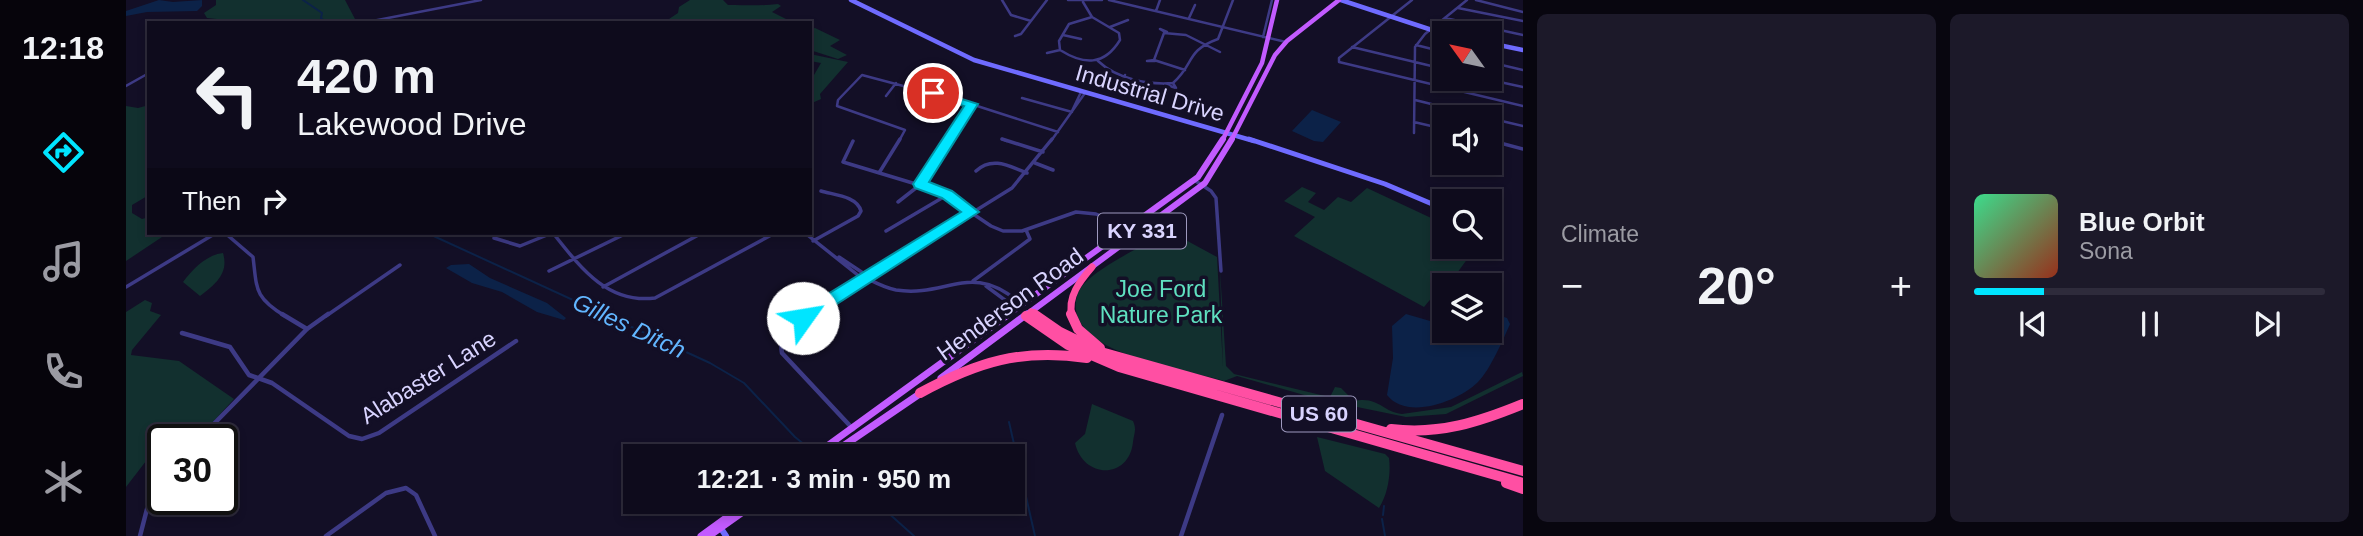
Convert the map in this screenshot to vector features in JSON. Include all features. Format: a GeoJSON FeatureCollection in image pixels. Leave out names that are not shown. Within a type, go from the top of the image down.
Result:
{"type":"FeatureCollection","features":[{"type":"Feature","properties":{"kind":"highway"},"geometry":{"type":"LineString","coordinates":[[1092,267],[1072,292],[1070,309],[1083,334],[1117,362]]}},
{"type":"Feature","properties":{"kind":"highway"},"geometry":{"type":"LineString","coordinates":[[1028,314],[1068,345],[1117,362]]}},
{"type":"Feature","properties":{"kind":"highway","name":"US 60"},"geometry":{"type":"LineString","coordinates":[[920,393],[973,366],[1022,355],[1066,355],[1117,362],[1231,389],[1523,471]]}},
{"type":"Feature","properties":{"kind":"highway","name":"US 60"},"geometry":{"type":"LineString","coordinates":[[1117,362],[1523,483]]}},
{"type":"Feature","properties":{"kind":"highway"},"geometry":{"type":"LineString","coordinates":[[1231,389],[1371,425],[1415,433],[1465,428],[1523,404]]}},
{"type":"Feature","properties":{"kind":"highway"},"geometry":{"type":"LineString","coordinates":[[1407,450],[1523,489]]}},
{"type":"Feature","properties":{"kind":"main road","name":"Henderson Road"},"geometry":{"type":"LineString","coordinates":[[847,444],[1202,186],[1216,170],[1269,65],[1286,42],[1340,0]]}},
{"type":"Feature","properties":{"kind":"main road","name":"Henderson Road"},"geometry":{"type":"LineString","coordinates":[[829,444],[1194,180],[1209,163],[1257,73],[1274,2]]}},
{"type":"Feature","properties":{"kind":"main road"},"geometry":{"type":"LineString","coordinates":[[1019,307],[1028,314]]}},
{"type":"Feature","properties":{"kind":"main road"},"geometry":{"type":"LineString","coordinates":[[709,536],[734,514]]}},
{"type":"Feature","properties":{"kind":"main road"},"geometry":{"type":"LineString","coordinates":[[701,536],[738,514]]}},
{"type":"Feature","properties":{"kind":"street"},"geometry":{"type":"LineString","coordinates":[[373,21],[481,0]]}},
{"type":"Feature","properties":{"kind":"street","name":"Industrial Drive"},"geometry":{"type":"LineString","coordinates":[[851,0],[974,60],[1234,134],[1385,184],[1432,204]]}},
{"type":"Feature","properties":{"kind":"street"},"geometry":{"type":"LineString","coordinates":[[1002,0],[1011,15],[1031,21]]}},
{"type":"Feature","properties":{"kind":"street"},"geometry":{"type":"LineString","coordinates":[[1015,36],[1021,34],[1047,0]]}},
{"type":"Feature","properties":{"kind":"street"},"geometry":{"type":"LineString","coordinates":[[1068,0],[1102,0]]}},
{"type":"Feature","properties":{"kind":"street"},"geometry":{"type":"LineString","coordinates":[[1109,0],[1286,42]]}},
{"type":"Feature","properties":{"kind":"street"},"geometry":{"type":"LineString","coordinates":[[1156,11],[1160,0]]}},
{"type":"Feature","properties":{"kind":"street"},"geometry":{"type":"LineString","coordinates":[[1098,61],[1105,69],[1175,88],[1173,83],[1185,70],[1198,47],[1218,38],[1233,0]]}},
{"type":"Feature","properties":{"kind":"street"},"geometry":{"type":"LineString","coordinates":[[1340,0],[1432,32]]}},
{"type":"Feature","properties":{"kind":"street"},"geometry":{"type":"LineString","coordinates":[[1412,0],[1339,58],[1339,62],[1523,106]]}},
{"type":"Feature","properties":{"kind":"street"},"geometry":{"type":"LineString","coordinates":[[1414,133],[1416,46],[1429,31],[1467,0]]}},
{"type":"Feature","properties":{"kind":"street"},"geometry":{"type":"LineString","coordinates":[[1476,0],[1523,12]]}},
{"type":"Feature","properties":{"kind":"street"},"geometry":{"type":"LineString","coordinates":[[1047,53],[1060,50],[1079,60],[1098,61],[1113,54],[1121,40],[1119,33],[1093,17],[1083,2]]}},
{"type":"Feature","properties":{"kind":"street"},"geometry":{"type":"LineString","coordinates":[[1188,19],[1195,5]]}},
{"type":"Feature","properties":{"kind":"street"},"geometry":{"type":"LineString","coordinates":[[1458,8],[1523,22]]}},
{"type":"Feature","properties":{"kind":"street"},"geometry":{"type":"LineString","coordinates":[[1060,50],[1058,44],[1062,34],[1073,21],[1093,17]]}},
{"type":"Feature","properties":{"kind":"street"},"geometry":{"type":"LineString","coordinates":[[1445,18],[1523,35]]}},
{"type":"Feature","properties":{"kind":"street"},"geometry":{"type":"LineString","coordinates":[[1109,27],[1128,20]]}},
{"type":"Feature","properties":{"kind":"street"},"geometry":{"type":"LineString","coordinates":[[1185,70],[1154,60],[1157,45],[1166,32],[1193,37],[1220,52]]}},
{"type":"Feature","properties":{"kind":"street"},"geometry":{"type":"LineString","coordinates":[[1062,34],[1081,39]]}},
{"type":"Feature","properties":{"kind":"street"},"geometry":{"type":"LineString","coordinates":[[1416,46],[1432,49]]}},
{"type":"Feature","properties":{"kind":"street"},"geometry":{"type":"LineString","coordinates":[[1502,46],[1523,50]]}},
{"type":"Feature","properties":{"kind":"street"},"geometry":{"type":"LineString","coordinates":[[1352,47],[1432,67]]}},
{"type":"Feature","properties":{"kind":"street"},"geometry":{"type":"LineString","coordinates":[[1502,65],[1523,70]]}},
{"type":"Feature","properties":{"kind":"street"},"geometry":{"type":"LineString","coordinates":[[126,86],[147,74]]}},
{"type":"Feature","properties":{"kind":"street"},"geometry":{"type":"LineString","coordinates":[[1121,84],[1125,75]]}},
{"type":"Feature","properties":{"kind":"street"},"geometry":{"type":"LineString","coordinates":[[879,173],[905,130],[836,104],[860,76],[933,93],[1058,132]]}},
{"type":"Feature","properties":{"kind":"street"},"geometry":{"type":"LineString","coordinates":[[1502,82],[1523,87]]}},
{"type":"Feature","properties":{"kind":"street"},"geometry":{"type":"LineString","coordinates":[[886,96],[896,83]]}},
{"type":"Feature","properties":{"kind":"street"},"geometry":{"type":"LineString","coordinates":[[859,436],[788,359],[780,345],[783,333],[1012,188],[1058,132],[1083,92]]}},
{"type":"Feature","properties":{"kind":"street"},"geometry":{"type":"LineString","coordinates":[[924,106],[933,93]]}},
{"type":"Feature","properties":{"kind":"street"},"geometry":{"type":"LineString","coordinates":[[1021,98],[1072,112]]}},
{"type":"Feature","properties":{"kind":"street"},"geometry":{"type":"LineString","coordinates":[[1415,100],[1435,105]]}},
{"type":"Feature","properties":{"kind":"street"},"geometry":{"type":"LineString","coordinates":[[898,202],[920,184],[971,104]]}},
{"type":"Feature","properties":{"kind":"street"},"geometry":{"type":"LineString","coordinates":[[1502,121],[1523,126]]}},
{"type":"Feature","properties":{"kind":"street"},"geometry":{"type":"LineString","coordinates":[[1414,122],[1432,126]]}},
{"type":"Feature","properties":{"kind":"street"},"geometry":{"type":"LineString","coordinates":[[1002,139],[1043,152]]}},
{"type":"Feature","properties":{"kind":"street"},"geometry":{"type":"LineString","coordinates":[[853,141],[843,162],[947,194],[999,230],[1013,232],[1076,212],[1096,214],[1141,232]]}},
{"type":"Feature","properties":{"kind":"street"},"geometry":{"type":"LineString","coordinates":[[1502,143],[1523,149]]}},
{"type":"Feature","properties":{"kind":"street"},"geometry":{"type":"LineString","coordinates":[[976,170],[982,164],[991,162],[1027,173]]}},
{"type":"Feature","properties":{"kind":"street"},"geometry":{"type":"LineString","coordinates":[[1035,163],[1054,170]]}},
{"type":"Feature","properties":{"kind":"street"},"geometry":{"type":"LineString","coordinates":[[1194,180],[1216,198],[1221,271]]}},
{"type":"Feature","properties":{"kind":"street"},"geometry":{"type":"LineString","coordinates":[[813,241],[858,216],[861,211],[858,204],[852,200],[821,191]]}},
{"type":"Feature","properties":{"kind":"street"},"geometry":{"type":"LineString","coordinates":[[886,231],[947,194]]}},
{"type":"Feature","properties":{"kind":"street"},"geometry":{"type":"LineString","coordinates":[[973,281],[1030,239],[1025,229]]}},
{"type":"Feature","properties":{"kind":"street"},"geometry":{"type":"LineString","coordinates":[[126,287],[213,235]]}},
{"type":"Feature","properties":{"kind":"street"},"geometry":{"type":"LineString","coordinates":[[227,235],[253,257],[255,286],[259,295],[268,305],[307,329]]}},
{"type":"Feature","properties":{"kind":"street"},"geometry":{"type":"LineString","coordinates":[[494,238],[516,246],[529,244],[549,235]]}},
{"type":"Feature","properties":{"kind":"street"},"geometry":{"type":"LineString","coordinates":[[555,235],[603,288],[634,299],[654,298],[771,235]]}},
{"type":"Feature","properties":{"kind":"street"},"geometry":{"type":"LineString","coordinates":[[549,271],[623,235]]}},
{"type":"Feature","properties":{"kind":"street"},"geometry":{"type":"LineString","coordinates":[[603,288],[625,273],[698,235]]}},
{"type":"Feature","properties":{"kind":"street"},"geometry":{"type":"LineString","coordinates":[[807,235],[883,288],[899,292],[973,281],[982,283],[1019,307]]}},
{"type":"Feature","properties":{"kind":"street"},"geometry":{"type":"LineString","coordinates":[[213,424],[307,329],[400,265]]}},
{"type":"Feature","properties":{"kind":"street","name":"Alabaster Lane"},"geometry":{"type":"LineString","coordinates":[[182,333],[230,347],[245,372],[272,383],[349,436],[362,439],[379,433],[516,341]]}},
{"type":"Feature","properties":{"kind":"street"},"geometry":{"type":"LineString","coordinates":[[1181,536],[1222,415]]}},
{"type":"Feature","properties":{"kind":"street"},"geometry":{"type":"LineString","coordinates":[[326,536],[386,493],[406,488],[416,495],[435,536]]}},
{"type":"Feature","properties":{"kind":"street"},"geometry":{"type":"LineString","coordinates":[[140,536],[147,509]]}},
{"type":"Feature","properties":{"kind":"street"},"geometry":{"type":"LineString","coordinates":[[719,526],[726,536]]}},
{"type":"Feature","properties":{"kind":"green space"},"geometry":{"type":"Polygon","coordinates":[[[216,0],[345,0],[355,19],[236,21],[207,18],[204,13],[216,5],[216,0]]]}},
{"type":"Feature","properties":{"kind":"green space"},"geometry":{"type":"Polygon","coordinates":[[[690,0],[723,0],[728,5],[778,4],[781,6],[772,12],[790,21],[666,21],[678,13],[679,7],[690,0]]]}},
{"type":"Feature","properties":{"kind":"green space"},"geometry":{"type":"Polygon","coordinates":[[[812,29],[840,40],[830,46],[847,55],[838,59],[812,51],[812,29]]]}},
{"type":"Feature","properties":{"kind":"green space"},"geometry":{"type":"Polygon","coordinates":[[[812,54],[848,62],[820,94],[821,99],[812,103],[812,74],[814,75],[821,63],[812,61],[812,54]]]}},
{"type":"Feature","properties":{"kind":"green space"},"geometry":{"type":"Polygon","coordinates":[[[126,106],[138,108],[147,106],[147,196],[132,205],[132,213],[142,219],[147,218],[147,235],[165,235],[126,261],[126,106]]]}},
{"type":"Feature","properties":{"kind":"green space"},"geometry":{"type":"Polygon","coordinates":[[[1302,187],[1316,193],[1308,202],[1324,210],[1338,197],[1351,202],[1367,188],[1432,218],[1432,259],[1467,259],[1457,273],[1432,273],[1432,297],[1424,307],[1294,236],[1315,217],[1284,201],[1302,187]]]}},
{"type":"Feature","properties":{"kind":"green space","name":"Joe Ford Nature Park"},"geometry":{"type":"Polygon","coordinates":[[[1169,231],[1217,257],[1223,367],[1220,270],[1226,366],[1234,374],[1330,397],[1335,387],[1341,388],[1354,401],[1375,402],[1402,414],[1451,407],[1522,372],[1523,376],[1446,414],[1406,417],[1318,399],[1237,376],[1224,381],[1163,366],[1116,350],[1097,339],[1083,326],[1076,310],[1078,294],[1083,285],[1101,270],[1169,231]]]}},
{"type":"Feature","properties":{"kind":"green space"},"geometry":{"type":"Polygon","coordinates":[[[223,253],[224,266],[220,278],[200,296],[183,282],[206,260],[223,253]]]}},
{"type":"Feature","properties":{"kind":"green space"},"geometry":{"type":"Polygon","coordinates":[[[145,300],[152,303],[150,311],[161,315],[132,350],[131,355],[179,361],[234,399],[211,424],[147,424],[147,460],[126,487],[126,312],[145,300]]]}},
{"type":"Feature","properties":{"kind":"green space"},"geometry":{"type":"Polygon","coordinates":[[[1092,404],[1133,421],[1135,432],[1130,454],[1115,469],[1096,469],[1080,455],[1075,443],[1085,434],[1092,404]]]}},
{"type":"Feature","properties":{"kind":"green space"},"geometry":{"type":"Polygon","coordinates":[[[1317,437],[1385,454],[1389,458],[1388,484],[1379,508],[1325,471],[1317,437]]]}},
{"type":"Feature","properties":{"kind":"water"},"geometry":{"type":"Polygon","coordinates":[[[159,0],[202,0],[202,6],[197,11],[147,12],[126,16],[126,11],[159,0]]]}},
{"type":"Feature","properties":{"kind":"water"},"geometry":{"type":"Polygon","coordinates":[[[1312,110],[1341,122],[1323,142],[1292,131],[1312,110]]]}},
{"type":"Feature","properties":{"kind":"water"},"geometry":{"type":"Polygon","coordinates":[[[469,264],[490,278],[547,303],[566,318],[564,320],[537,312],[502,292],[472,283],[446,268],[469,264]]]}},
{"type":"Feature","properties":{"kind":"water"},"geometry":{"type":"Polygon","coordinates":[[[1406,314],[1432,322],[1432,343],[1501,343],[1478,382],[1459,396],[1433,405],[1407,407],[1396,403],[1387,395],[1393,358],[1392,326],[1406,314]]]}},
{"type":"Feature","properties":{"kind":"water"},"geometry":{"type":"Polygon","coordinates":[[[1502,316],[1507,318],[1510,324],[1502,341],[1502,316]]]}},
{"type":"Feature","properties":{"kind":"waterway","name":"Gilles Ditch"},"geometry":{"type":"LineString","coordinates":[[303,0],[322,13],[321,18],[325,21]]}},
{"type":"Feature","properties":{"kind":"waterway","name":"Gilles Ditch"},"geometry":{"type":"LineString","coordinates":[[431,235],[710,363],[744,383],[804,444]]}},
{"type":"Feature","properties":{"kind":"waterway"},"geometry":{"type":"LineString","coordinates":[[1009,422],[1035,536]]}},
{"type":"Feature","properties":{"kind":"waterway"},"geometry":{"type":"LineString","coordinates":[[1383,515],[1384,506]]}},
{"type":"Feature","properties":{"kind":"waterway","name":"Gilles Ditch"},"geometry":{"type":"LineString","coordinates":[[889,514],[914,536]]}},
{"type":"Feature","properties":{"kind":"waterway"},"geometry":{"type":"LineString","coordinates":[[1382,519],[1385,536]]}},
{"type":"Feature","properties":{"kind":"route"},"geometry":{"type":"LineString","coordinates":[[803,318],[972,212],[947,194],[920,184],[971,104],[933,93]]}}]}
